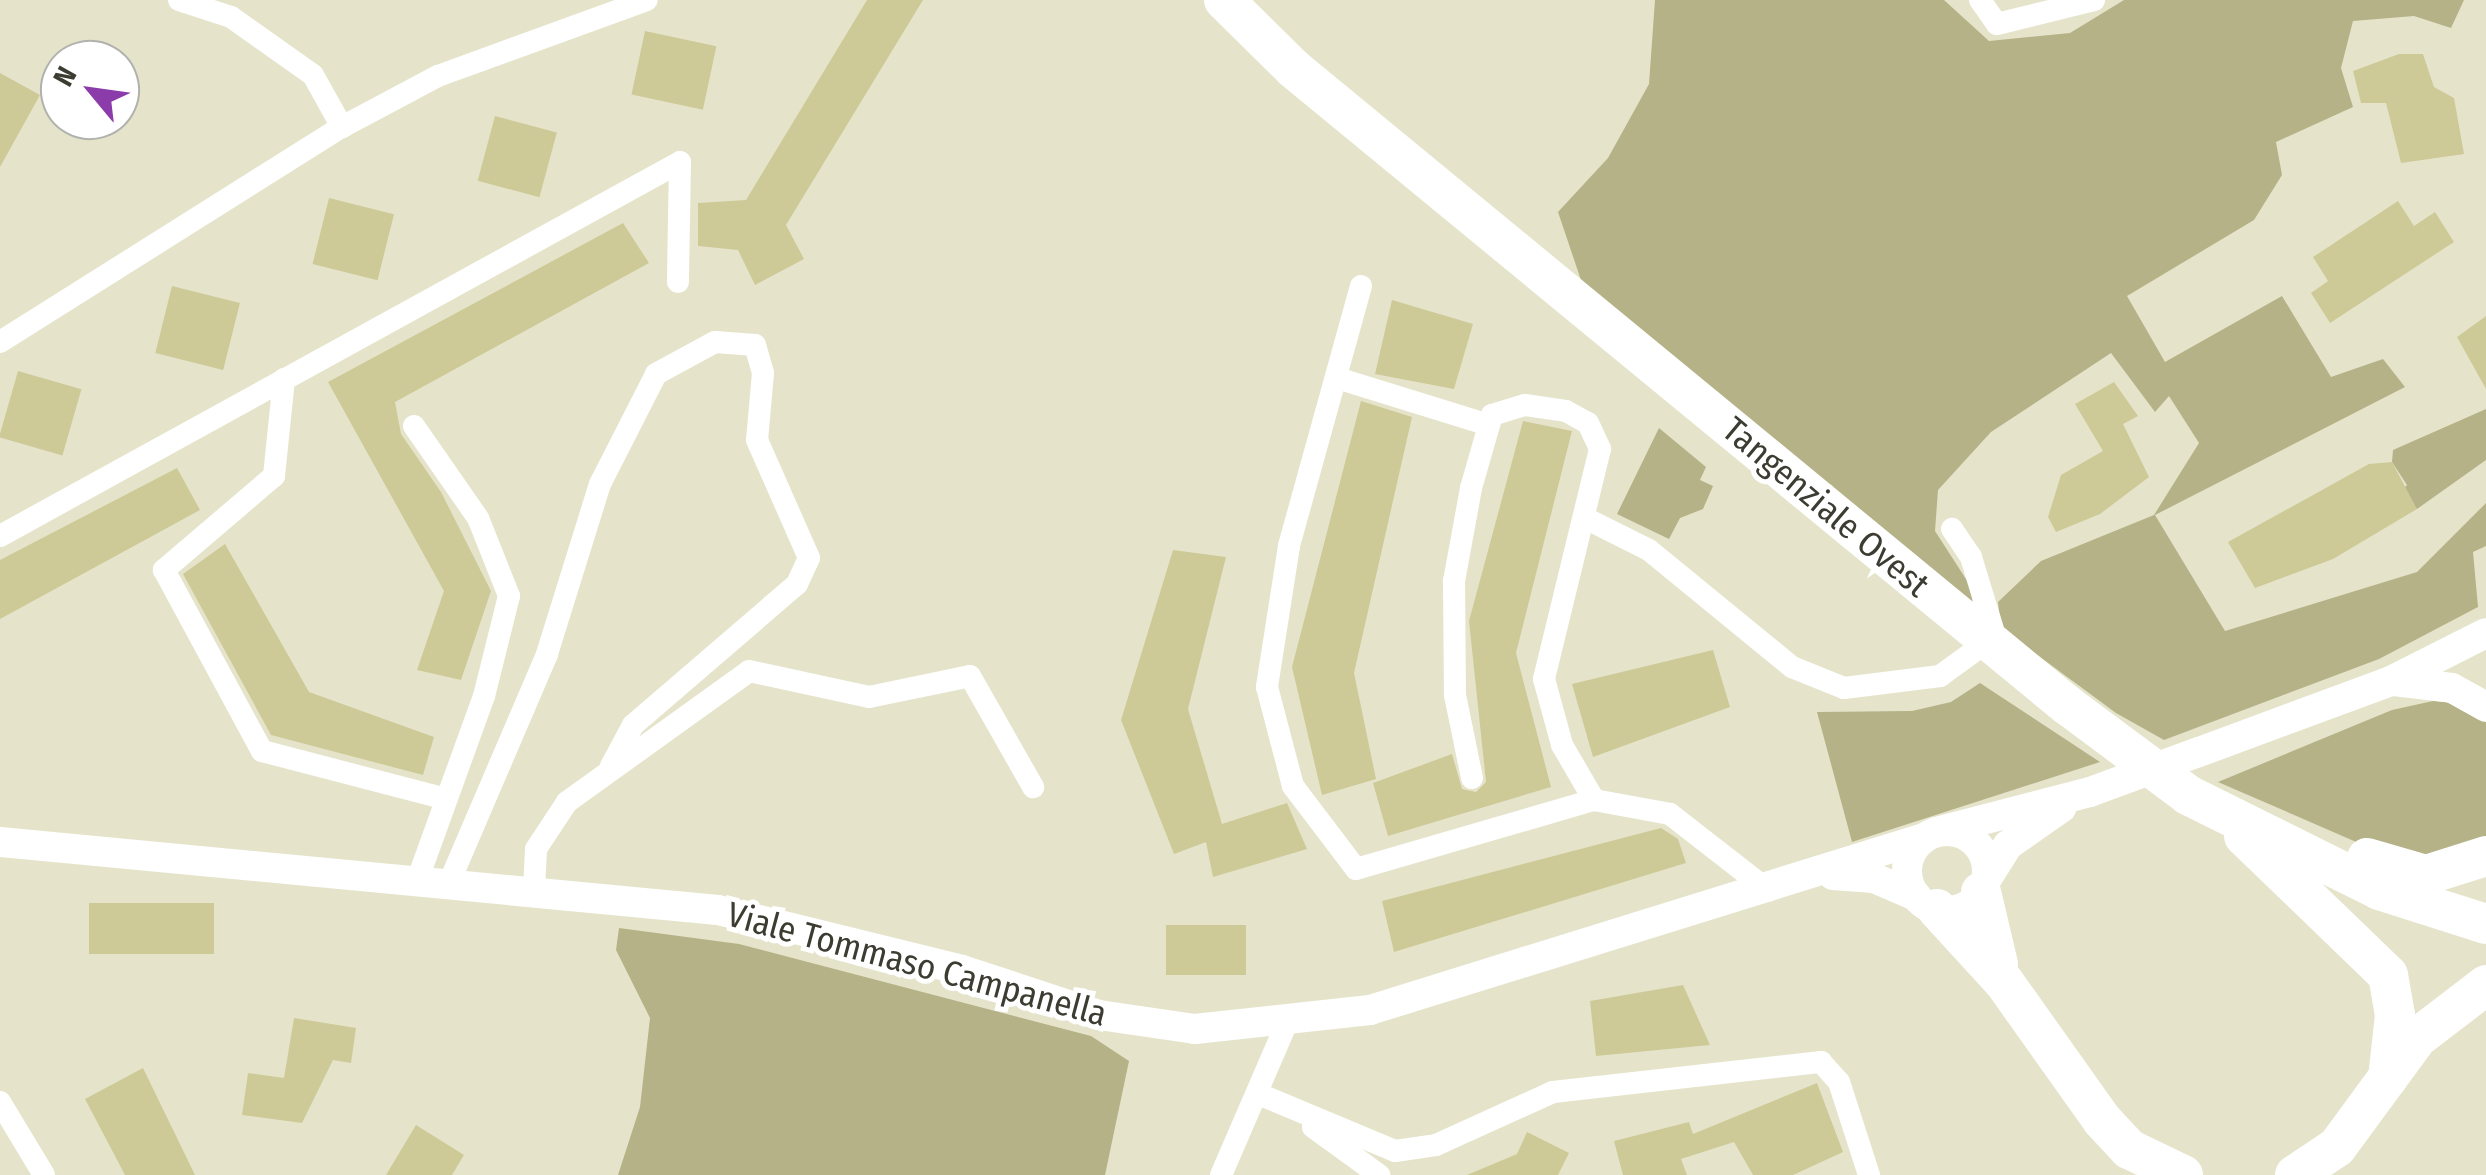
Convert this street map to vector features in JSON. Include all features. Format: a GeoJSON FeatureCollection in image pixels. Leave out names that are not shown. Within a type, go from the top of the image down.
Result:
{"type":"FeatureCollection","features":[{"type":"Feature","properties":{"kind":"highway","name":"Tangenziale Ovest"},"geometry":{"type":"LineString","coordinates":[[1224,0],[1379,138],[2067,706],[2234,822],[2379,890],[2486,924]]}},
{"type":"Feature","properties":{"kind":"highway"},"geometry":{"type":"LineString","coordinates":[[2234,822],[2321,839],[2426,876],[2486,856]]}},
{"type":"Feature","properties":{"kind":"highway"},"geometry":{"type":"LineString","coordinates":[[2234,822],[2271,870],[2388,975],[2396,1015],[2388,1078]]}},
{"type":"Feature","properties":{"kind":"highway"},"geometry":{"type":"LineString","coordinates":[[1984,886],[2004,982]]}},
{"type":"Feature","properties":{"kind":"highway"},"geometry":{"type":"LineString","coordinates":[[1926,903],[2004,982],[2102,1120],[2129,1149],[2183,1175]]}},
{"type":"Feature","properties":{"kind":"highway"},"geometry":{"type":"LineString","coordinates":[[2296,1175],[2337,1148],[2418,1038],[2486,985]]}},
{"type":"Feature","properties":{"kind":"street"},"geometry":{"type":"LineString","coordinates":[[179,0],[232,18],[312,76],[342,126]]}},
{"type":"Feature","properties":{"kind":"street"},"geometry":{"type":"LineString","coordinates":[[0,342],[342,126],[438,76],[647,0]]}},
{"type":"Feature","properties":{"kind":"street"},"geometry":{"type":"LineString","coordinates":[[1980,0],[1996,24],[2094,0]]}},
{"type":"Feature","properties":{"kind":"street"},"geometry":{"type":"LineString","coordinates":[[0,536],[680,162],[678,282]]}},
{"type":"Feature","properties":{"kind":"street"},"geometry":{"type":"LineString","coordinates":[[1361,286],[1289,546],[1267,687],[1293,786],[1356,869],[1594,800],[1670,814],[1769,892]]}},
{"type":"Feature","properties":{"kind":"street"},"geometry":{"type":"LineString","coordinates":[[449,883],[547,654],[600,484],[656,374],[716,342],[755,345],[764,373],[757,440],[809,558],[797,584],[632,725],[611,766]]}},
{"type":"Feature","properties":{"kind":"street"},"geometry":{"type":"LineString","coordinates":[[1337,378],[1489,424]]}},
{"type":"Feature","properties":{"kind":"street"},"geometry":{"type":"LineString","coordinates":[[284,379],[274,476],[164,570],[262,751],[446,799]]}},
{"type":"Feature","properties":{"kind":"street"},"geometry":{"type":"LineString","coordinates":[[1472,778],[1454,694],[1454,581],[1492,415],[1526,406],[1588,422],[1600,448],[1587,519],[1544,678],[1562,745],[1594,800]]}},
{"type":"Feature","properties":{"kind":"street"},"geometry":{"type":"LineString","coordinates":[[414,426],[478,518],[509,596],[417,881]]}},
{"type":"Feature","properties":{"kind":"street"},"geometry":{"type":"LineString","coordinates":[[1587,519],[1649,550],[1792,667],[1844,688],[1940,676],[1995,636],[1971,557],[1952,529]]}},
{"type":"Feature","properties":{"kind":"street","name":"Viale Tommaso Campanella"},"geometry":{"type":"LineString","coordinates":[[0,842],[718,910],[962,970],[1098,1015],[1195,1028],[1370,1010],[1769,892],[1930,835],[2090,792],[2392,681],[2486,633]]}},
{"type":"Feature","properties":{"kind":"street"},"geometry":{"type":"LineString","coordinates":[[534,890],[536,849],[566,802],[611,766],[750,671],[869,697],[970,676],[1033,787]]}},
{"type":"Feature","properties":{"kind":"street"},"geometry":{"type":"LineString","coordinates":[[2392,681],[2452,688],[2486,707]]}},
{"type":"Feature","properties":{"kind":"street","name":"Viale Tommaso Campanella"},"geometry":{"type":"LineString","coordinates":[[1984,886],[2018,836],[2090,792]]}},
{"type":"Feature","properties":{"kind":"street"},"geometry":{"type":"LineString","coordinates":[[1930,835],[1975,841],[1984,886],[1962,908],[1926,903],[1907,873],[1930,835]]}},
{"type":"Feature","properties":{"kind":"street","name":"Viale Tommaso Campanella"},"geometry":{"type":"LineString","coordinates":[[1815,875],[1874,878],[1926,903]]}},
{"type":"Feature","properties":{"kind":"street"},"geometry":{"type":"LineString","coordinates":[[1221,1175],[1269,1098],[1288,1020]]}},
{"type":"Feature","properties":{"kind":"street"},"geometry":{"type":"LineString","coordinates":[[1269,1098],[1395,1151],[1436,1145],[1553,1092],[1821,1062],[1838,1082],[1869,1175]]}},
{"type":"Feature","properties":{"kind":"street"},"geometry":{"type":"LineString","coordinates":[[1269,1098],[1379,1175]]}},
{"type":"Feature","properties":{"kind":"street"},"geometry":{"type":"LineString","coordinates":[[3,1114],[44,1175]]}},
{"type":"Feature","properties":{"kind":"shaded area"},"geometry":{"type":"Polygon","coordinates":[[[1655,0],[1944,0],[1989,41],[2070,33],[2124,0],[2464,0],[2451,28],[2414,16],[2353,21],[2341,68],[2353,107],[2276,142],[2282,175],[2254,220],[2127,296],[2165,362],[2282,296],[2331,377],[2383,359],[2405,387],[2155,515],[2225,631],[2417,572],[2486,503],[2486,546],[2473,552],[2478,607],[2379,659],[2164,740],[2116,713],[2001,628],[1998,602],[2041,561],[2154,515],[2199,443],[2169,396],[2155,412],[2111,353],[1991,432],[1938,490],[1935,531],[1973,590],[1972,611],[1585,292],[1558,212],[1608,158],[1649,84],[1655,0]]]}},
{"type":"Feature","properties":{"kind":"shaded area"},"geometry":{"type":"Polygon","coordinates":[[[2486,409],[2486,460],[2417,509],[2401,491],[2407,485],[2392,462],[2393,450],[2486,409]]]}},
{"type":"Feature","properties":{"kind":"shaded area"},"geometry":{"type":"Polygon","coordinates":[[[1659,428],[1706,467],[1700,480],[1713,486],[1703,509],[1680,518],[1669,539],[1617,514],[1659,428]]]}},
{"type":"Feature","properties":{"kind":"shaded area"},"geometry":{"type":"Polygon","coordinates":[[[1980,683],[2100,762],[1852,842],[1817,712],[1912,711],[1951,702],[1980,683]]]}},
{"type":"Feature","properties":{"kind":"shaded area"},"geometry":{"type":"Polygon","coordinates":[[[2433,701],[2456,703],[2486,720],[2486,838],[2407,864],[2218,782],[2392,710],[2433,701]]]}},
{"type":"Feature","properties":{"kind":"shaded area"},"geometry":{"type":"Polygon","coordinates":[[[619,928],[739,944],[1091,1036],[1129,1061],[1105,1175],[618,1175],[640,1107],[650,1018],[616,950],[619,928]]]}},
{"type":"Feature","properties":{"kind":"building"},"geometry":{"type":"Polygon","coordinates":[[[867,0],[923,0],[786,225],[804,259],[755,285],[738,250],[698,246],[698,203],[746,200],[867,0]]]}},
{"type":"Feature","properties":{"kind":"building"},"geometry":{"type":"Polygon","coordinates":[[[645,31],[716,46],[703,110],[631,95],[645,31]]]}},
{"type":"Feature","properties":{"kind":"building"},"geometry":{"type":"Polygon","coordinates":[[[2399,54],[2423,54],[2434,87],[2454,98],[2464,154],[2401,163],[2386,103],[2361,103],[2353,71],[2399,54]]]}},
{"type":"Feature","properties":{"kind":"building"},"geometry":{"type":"Polygon","coordinates":[[[0,73],[40,95],[0,167],[0,73]]]}},
{"type":"Feature","properties":{"kind":"building"},"geometry":{"type":"Polygon","coordinates":[[[495,116],[557,133],[539,197],[478,181],[495,116]]]}},
{"type":"Feature","properties":{"kind":"building"},"geometry":{"type":"Polygon","coordinates":[[[329,198],[394,214],[378,280],[313,264],[329,198]]]}},
{"type":"Feature","properties":{"kind":"building"},"geometry":{"type":"Polygon","coordinates":[[[2398,201],[2414,226],[2435,212],[2454,242],[2330,323],[2311,293],[2328,281],[2313,257],[2398,201]]]}},
{"type":"Feature","properties":{"kind":"building"},"geometry":{"type":"Polygon","coordinates":[[[623,223],[649,263],[395,402],[401,434],[441,492],[491,591],[461,680],[417,670],[444,591],[328,382],[623,223]]]}},
{"type":"Feature","properties":{"kind":"building"},"geometry":{"type":"Polygon","coordinates":[[[172,286],[240,303],[223,370],[155,353],[172,286]]]}},
{"type":"Feature","properties":{"kind":"building"},"geometry":{"type":"Polygon","coordinates":[[[1392,300],[1473,324],[1454,389],[1375,374],[1392,300]]]}},
{"type":"Feature","properties":{"kind":"building"},"geometry":{"type":"Polygon","coordinates":[[[2486,316],[2486,389],[2457,337],[2486,316]]]}},
{"type":"Feature","properties":{"kind":"building"},"geometry":{"type":"Polygon","coordinates":[[[18,371],[81,389],[62,456],[0,438],[18,371]]]}},
{"type":"Feature","properties":{"kind":"building"},"geometry":{"type":"Polygon","coordinates":[[[2114,382],[2138,416],[2123,424],[2149,477],[2100,514],[2056,532],[2048,517],[2061,475],[2103,451],[2075,404],[2114,382]]]}},
{"type":"Feature","properties":{"kind":"building"},"geometry":{"type":"Polygon","coordinates":[[[1361,401],[1412,417],[1354,673],[1376,779],[1322,795],[1292,667],[1361,401]]]}},
{"type":"Feature","properties":{"kind":"building"},"geometry":{"type":"Polygon","coordinates":[[[1523,421],[1572,431],[1516,653],[1551,787],[1388,836],[1373,783],[1452,754],[1462,789],[1476,792],[1486,782],[1469,621],[1523,421]]]}},
{"type":"Feature","properties":{"kind":"building"},"geometry":{"type":"Polygon","coordinates":[[[2392,462],[2417,509],[2333,559],[2255,588],[2228,542],[2369,464],[2392,462]]]}},
{"type":"Feature","properties":{"kind":"building"},"geometry":{"type":"Polygon","coordinates":[[[177,468],[200,510],[0,619],[0,560],[177,468]]]}},
{"type":"Feature","properties":{"kind":"building"},"geometry":{"type":"Polygon","coordinates":[[[225,544],[309,692],[434,737],[423,775],[271,735],[183,574],[225,544]]]}},
{"type":"Feature","properties":{"kind":"building"},"geometry":{"type":"Polygon","coordinates":[[[1173,550],[1226,557],[1188,709],[1222,824],[1287,803],[1307,849],[1213,877],[1206,842],[1174,854],[1121,720],[1173,550]]]}},
{"type":"Feature","properties":{"kind":"building"},"geometry":{"type":"Polygon","coordinates":[[[1713,650],[1730,707],[1593,757],[1572,684],[1713,650]]]}},
{"type":"Feature","properties":{"kind":"building"},"geometry":{"type":"Polygon","coordinates":[[[1661,828],[1678,839],[1686,863],[1394,952],[1382,901],[1661,828]]]}},
{"type":"Feature","properties":{"kind":"building"},"geometry":{"type":"Polygon","coordinates":[[[89,903],[214,903],[214,954],[89,954],[89,903]]]}},
{"type":"Feature","properties":{"kind":"building"},"geometry":{"type":"Polygon","coordinates":[[[1166,925],[1246,925],[1246,975],[1166,975],[1166,925]]]}},
{"type":"Feature","properties":{"kind":"building"},"geometry":{"type":"Polygon","coordinates":[[[1683,985],[1710,1045],[1596,1056],[1590,1001],[1683,985]]]}},
{"type":"Feature","properties":{"kind":"building"},"geometry":{"type":"Polygon","coordinates":[[[294,1018],[356,1028],[351,1063],[333,1060],[302,1123],[242,1115],[248,1073],[284,1078],[294,1018]]]}},
{"type":"Feature","properties":{"kind":"building"},"geometry":{"type":"Polygon","coordinates":[[[143,1068],[195,1175],[125,1175],[85,1099],[143,1068]]]}},
{"type":"Feature","properties":{"kind":"building"},"geometry":{"type":"Polygon","coordinates":[[[1817,1083],[1843,1152],[1793,1175],[1753,1175],[1734,1142],[1681,1159],[1687,1175],[1623,1175],[1614,1141],[1689,1122],[1693,1134],[1817,1083]]]}},
{"type":"Feature","properties":{"kind":"building"},"geometry":{"type":"Polygon","coordinates":[[[416,1125],[464,1155],[452,1175],[386,1175],[416,1125]]]}},
{"type":"Feature","properties":{"kind":"building"},"geometry":{"type":"Polygon","coordinates":[[[1527,1132],[1569,1153],[1558,1175],[1467,1175],[1517,1154],[1527,1132]]]}}]}
